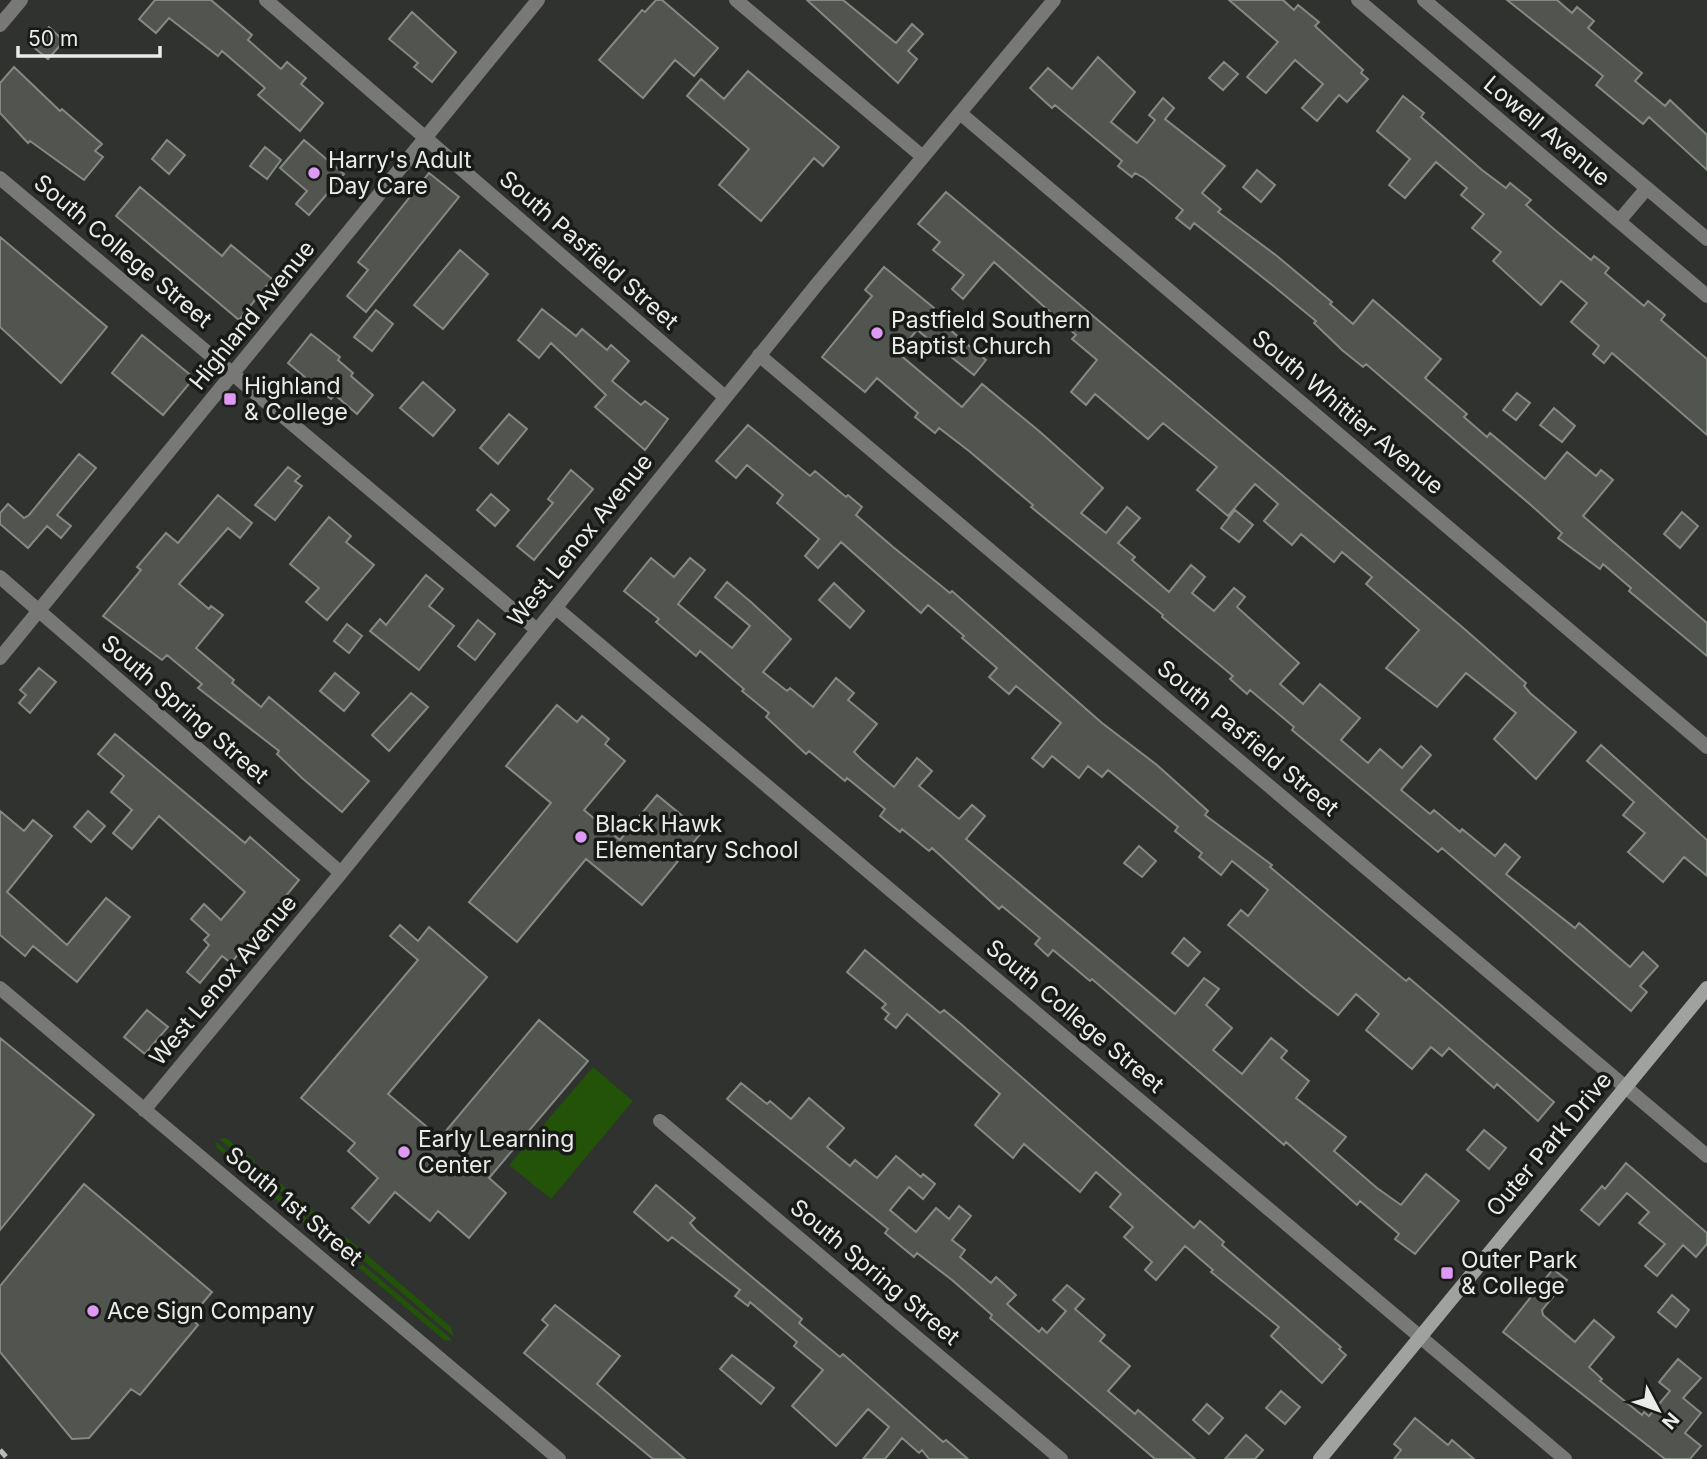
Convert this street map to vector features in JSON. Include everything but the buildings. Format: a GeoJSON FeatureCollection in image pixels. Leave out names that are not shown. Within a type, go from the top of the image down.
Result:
{"type":"FeatureCollection","features":[{"type":"Feature","properties":{"kind":"street"},"geometry":{"type":"LineString","coordinates":[[0,25],[21,0]]}},
{"type":"Feature","properties":{"kind":"street","name":"South Pasfield Street"},"geometry":{"type":"LineString","coordinates":[[266,0],[725,397]]}},
{"type":"Feature","properties":{"kind":"street","name":"Highland Avenue"},"geometry":{"type":"LineString","coordinates":[[0,658],[538,0]]}},
{"type":"Feature","properties":{"kind":"street"},"geometry":{"type":"LineString","coordinates":[[736,0],[923,157]]}},
{"type":"Feature","properties":{"kind":"street","name":"West Lenox Avenue"},"geometry":{"type":"LineString","coordinates":[[144,1110],[341,873],[759,355],[1054,0]]}},
{"type":"Feature","properties":{"kind":"street","name":"Lowell Avenue"},"geometry":{"type":"LineString","coordinates":[[1358,0],[1707,296]]}},
{"type":"Feature","properties":{"kind":"street","name":"Lowell Avenue"},"geometry":{"type":"LineString","coordinates":[[1424,0],[1707,239]]}},
{"type":"Feature","properties":{"kind":"street","name":"South Whittier Avenue"},"geometry":{"type":"LineString","coordinates":[[960,113],[1707,747]]}},
{"type":"Feature","properties":{"kind":"street","name":"South College Street"},"geometry":{"type":"LineString","coordinates":[[0,178],[537,630]]}},
{"type":"Feature","properties":{"kind":"street"},"geometry":{"type":"LineString","coordinates":[[1619,221],[1647,188]]}},
{"type":"Feature","properties":{"kind":"street","name":"South Pasfield Street"},"geometry":{"type":"LineString","coordinates":[[759,355],[1707,1156]]}},
{"type":"Feature","properties":{"kind":"street","name":"South Spring Street"},"geometry":{"type":"LineString","coordinates":[[0,578],[341,873]]}},
{"type":"Feature","properties":{"kind":"street","name":"South College Street"},"geometry":{"type":"LineString","coordinates":[[556,608],[1565,1459]]}},
{"type":"Feature","properties":{"kind":"street","name":"South 1st Street"},"geometry":{"type":"LineString","coordinates":[[0,988],[554,1458]]}},
{"type":"Feature","properties":{"kind":"street","name":"Outer Park Drive"},"geometry":{"type":"LineString","coordinates":[[1320,1459],[1707,988]]}},
{"type":"Feature","properties":{"kind":"street","name":"South Spring Street"},"geometry":{"type":"LineString","coordinates":[[660,1121],[1061,1459]]}},
{"type":"Feature","properties":{"kind":"green space"},"geometry":{"type":"Polygon","coordinates":[[[593,1067],[633,1101],[551,1199],[509,1165],[593,1067]]]}},
{"type":"Feature","properties":{"kind":"green space"},"geometry":{"type":"Polygon","coordinates":[[[225,1138],[339,1233],[335,1237],[219,1139],[225,1138]]]}},
{"type":"Feature","properties":{"kind":"green space"},"geometry":{"type":"Polygon","coordinates":[[[215,1141],[333,1240],[329,1245],[217,1148],[215,1141]]]}},
{"type":"Feature","properties":{"kind":"green space"},"geometry":{"type":"Polygon","coordinates":[[[346,1237],[451,1327],[454,1337],[342,1242],[346,1237]]]}},
{"type":"Feature","properties":{"kind":"green space"},"geometry":{"type":"Polygon","coordinates":[[[362,1264],[452,1341],[444,1340],[359,1268],[362,1264]]]}},
{"type":"Feature","properties":{"kind":"railway"},"geometry":{"type":"LineString","coordinates":[[0,1450],[8,1459]]}},
{"type":"Feature","properties":{"kind":"place","name":"Harry's Adult Day Care"},"geometry":{"type":"Point","coordinates":[314,173]}},
{"type":"Feature","properties":{"kind":"place","name":"Pastfield Southern Baptist Church"},"geometry":{"type":"Point","coordinates":[877,333]}},
{"type":"Feature","properties":{"kind":"place","name":"Highland & College"},"geometry":{"type":"Point","coordinates":[230,399]}},
{"type":"Feature","properties":{"kind":"place","name":"Black Hawk Elementary School"},"geometry":{"type":"Point","coordinates":[581,837]}},
{"type":"Feature","properties":{"kind":"place","name":"Early Learning Center"},"geometry":{"type":"Point","coordinates":[404,1152]}},
{"type":"Feature","properties":{"kind":"place","name":"Outer Park & College"},"geometry":{"type":"Point","coordinates":[1447,1273]}},
{"type":"Feature","properties":{"kind":"place","name":"Ace Sign Company"},"geometry":{"type":"Point","coordinates":[93,1311]}}]}
